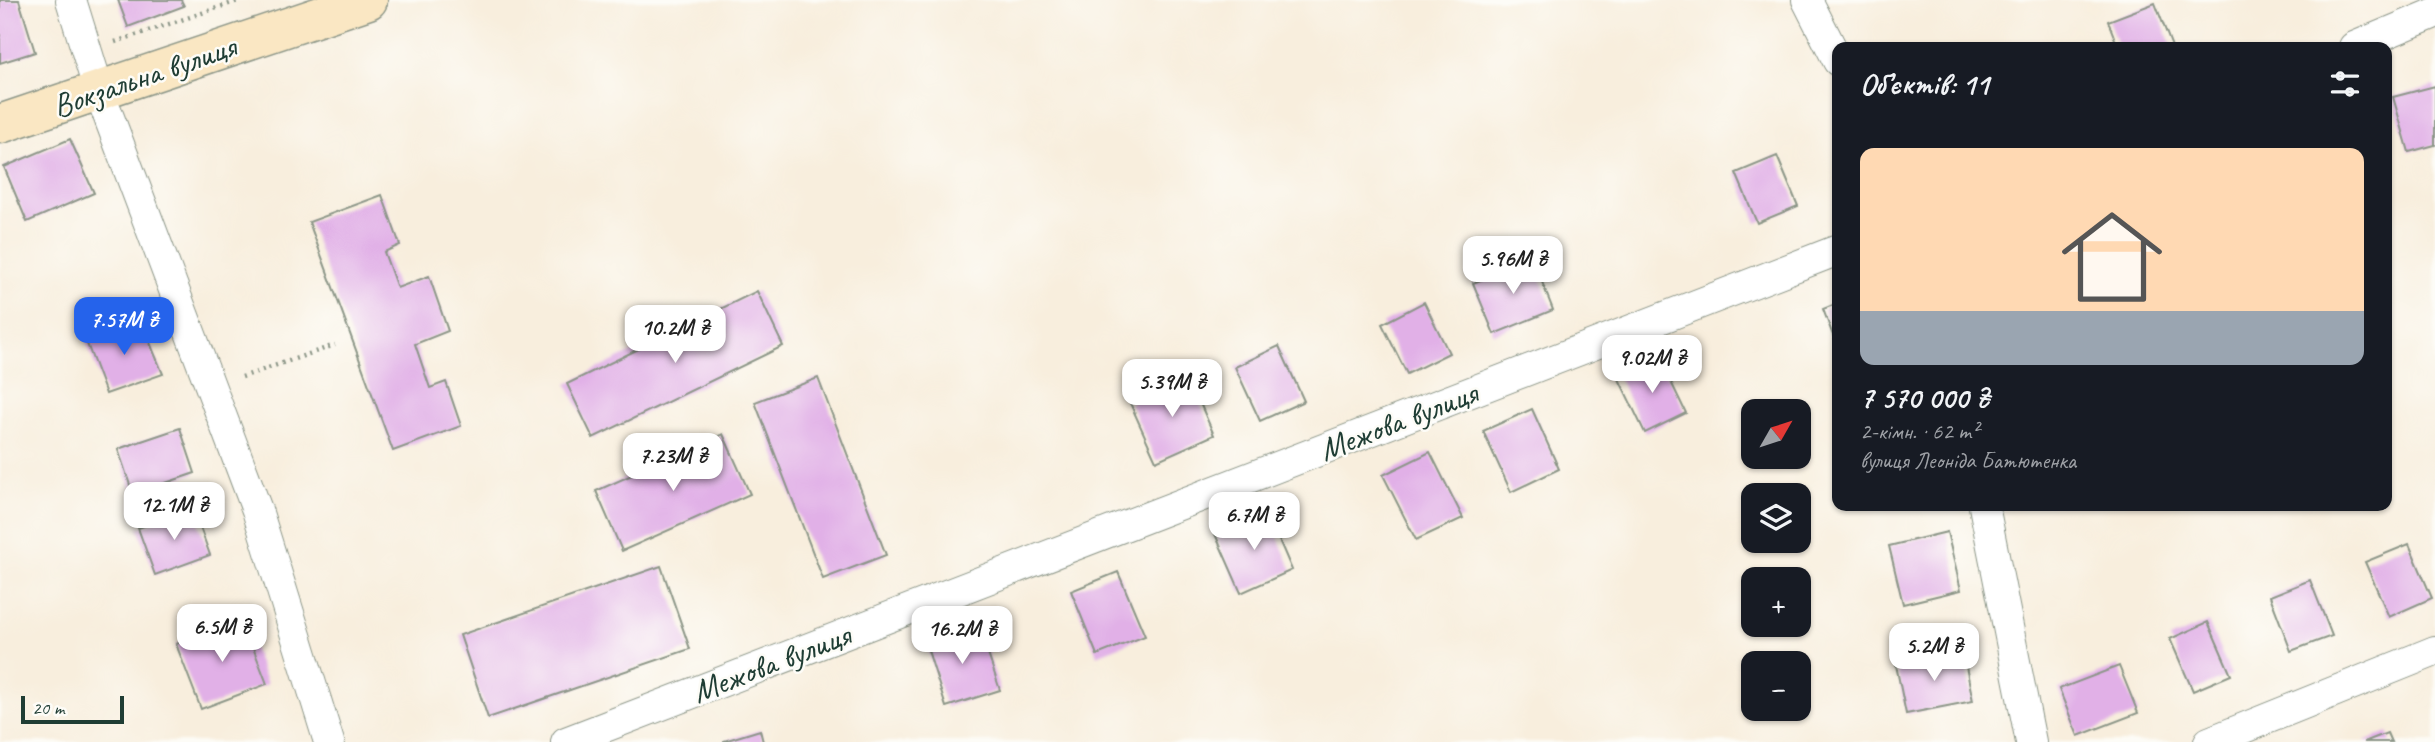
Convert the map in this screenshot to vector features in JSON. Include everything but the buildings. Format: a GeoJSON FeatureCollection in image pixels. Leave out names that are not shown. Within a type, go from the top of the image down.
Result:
{"type":"FeatureCollection","features":[{"type":"Feature","properties":{"kind":"main road","name":"Вокзальна вулиця"},"geometry":{"type":"LineString","coordinates":[[0,124],[368,0]]}},
{"type":"Feature","properties":{"kind":"street"},"geometry":{"type":"LineString","coordinates":[[71,0],[99,91],[257,510],[329,742]]}},
{"type":"Feature","properties":{"kind":"street"},"geometry":{"type":"LineString","coordinates":[[1807,0],[1832,49]]}},
{"type":"Feature","properties":{"kind":"street"},"geometry":{"type":"LineString","coordinates":[[2366,42],[2435,13]]}},
{"type":"Feature","properties":{"kind":"street","name":"Межова вулиця"},"geometry":{"type":"LineString","coordinates":[[566,742],[1832,252]]}},
{"type":"Feature","properties":{"kind":"street"},"geometry":{"type":"LineString","coordinates":[[1985,511],[2031,742]]}},
{"type":"Feature","properties":{"kind":"street"},"geometry":{"type":"LineString","coordinates":[[2210,742],[2435,651]]}},
{"type":"Feature","properties":{"kind":"path"},"geometry":{"type":"LineString","coordinates":[[211,387],[335,345]]}}]}
